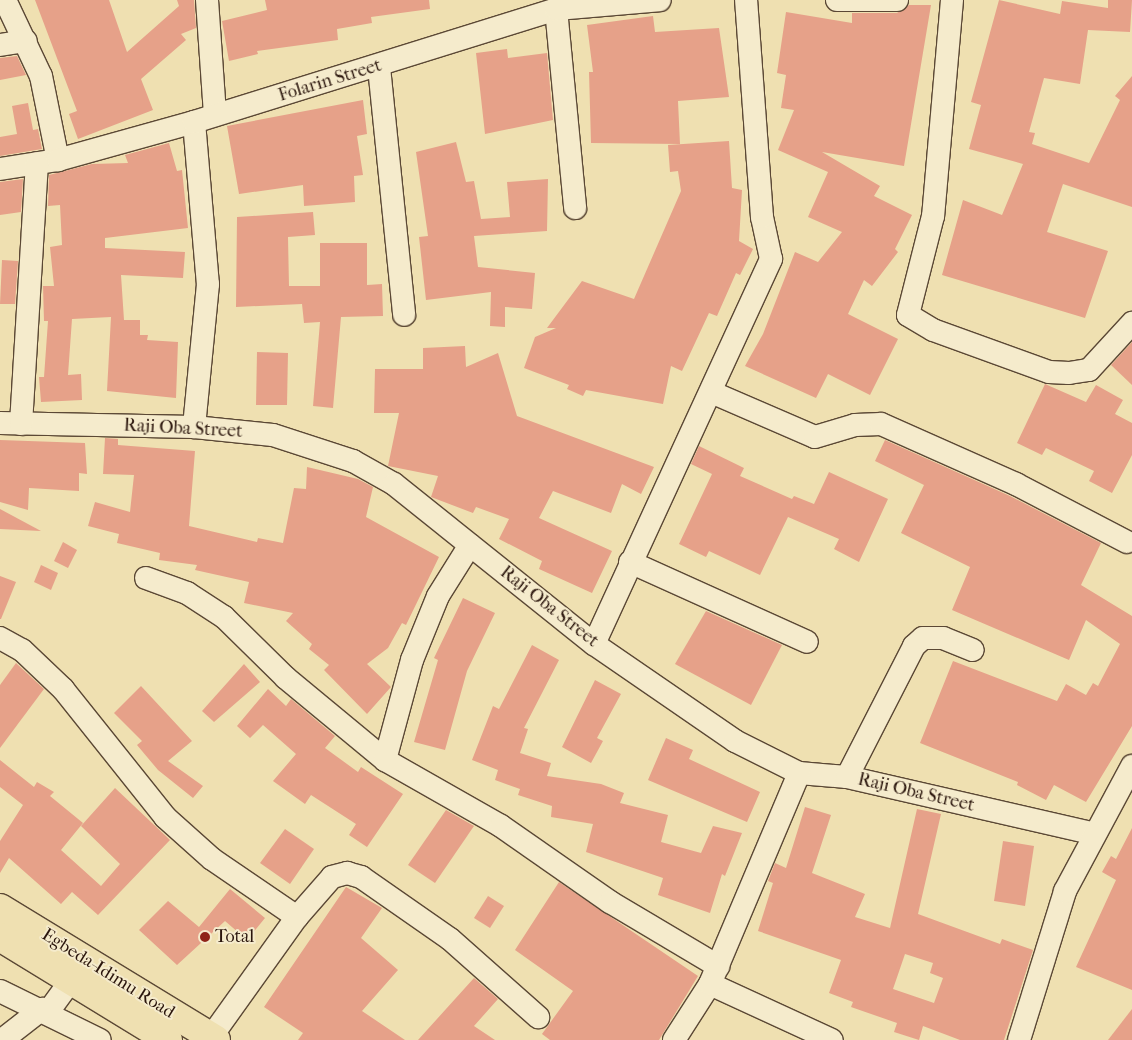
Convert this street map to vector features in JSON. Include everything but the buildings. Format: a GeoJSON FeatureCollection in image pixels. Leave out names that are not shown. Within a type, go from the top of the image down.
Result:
{"type":"FeatureCollection","features":[{"type":"Feature","properties":{"kind":"main road","name":"Egbeda-Idimu Road"},"geometry":{"type":"LineString","coordinates":[[0,908],[213,1038]]}},
{"type":"Feature","properties":{"kind":"main road","name":"Egbeda-Idimu Road"},"geometry":{"type":"LineString","coordinates":[[0,937],[168,1040]]}},
{"type":"Feature","properties":{"kind":"street"},"geometry":{"type":"LineString","coordinates":[[5,0],[41,76],[47,161],[10,424]]}},
{"type":"Feature","properties":{"kind":"street"},"geometry":{"type":"LineString","coordinates":[[208,0],[215,116]]}},
{"type":"Feature","properties":{"kind":"street","name":"Folarin Street"},"geometry":{"type":"LineString","coordinates":[[0,169],[47,161],[215,116],[379,67],[556,9],[660,0]]}},
{"type":"Feature","properties":{"kind":"street"},"geometry":{"type":"LineString","coordinates":[[594,644],[771,258],[762,217],[746,0]]}},
{"type":"Feature","properties":{"kind":"street"},"geometry":{"type":"LineString","coordinates":[[837,0],[897,0]]}},
{"type":"Feature","properties":{"kind":"street"},"geometry":{"type":"LineString","coordinates":[[952,0],[933,216],[908,315],[933,330],[1049,372],[1069,373],[1089,370],[1132,323]]}},
{"type":"Feature","properties":{"kind":"street"},"geometry":{"type":"LineString","coordinates":[[556,9],[575,208]]}},
{"type":"Feature","properties":{"kind":"street"},"geometry":{"type":"LineString","coordinates":[[0,45],[26,41]]}},
{"type":"Feature","properties":{"kind":"street"},"geometry":{"type":"LineString","coordinates":[[379,67],[404,315]]}},
{"type":"Feature","properties":{"kind":"street"},"geometry":{"type":"LineString","coordinates":[[194,122],[208,284],[194,426]]}},
{"type":"Feature","properties":{"kind":"street"},"geometry":{"type":"LineString","coordinates":[[710,392],[815,437],[855,425],[881,424],[1016,484],[1127,542]]}},
{"type":"Feature","properties":{"kind":"street","name":"Raji Oba Street"},"geometry":{"type":"LineString","coordinates":[[10,424],[194,426],[273,435],[354,460],[394,484],[594,644],[736,741],[799,773],[846,777],[1094,834]]}},
{"type":"Feature","properties":{"kind":"street"},"geometry":{"type":"LineString","coordinates":[[385,760],[412,660],[438,596],[470,544]]}},
{"type":"Feature","properties":{"kind":"street"},"geometry":{"type":"LineString","coordinates":[[630,562],[807,642]]}},
{"type":"Feature","properties":{"kind":"street"},"geometry":{"type":"LineString","coordinates":[[146,578],[187,593],[224,617],[286,678],[385,760],[501,826],[714,975],[832,1040]]}},
{"type":"Feature","properties":{"kind":"street"},"geometry":{"type":"LineString","coordinates":[[0,638],[22,650],[63,689],[165,817],[212,859],[296,917]]}},
{"type":"Feature","properties":{"kind":"street"},"geometry":{"type":"LineString","coordinates":[[846,777],[914,646],[923,638],[943,638],[973,650]]}},
{"type":"Feature","properties":{"kind":"street"},"geometry":{"type":"LineString","coordinates":[[1019,1040],[1064,891],[1132,766]]}},
{"type":"Feature","properties":{"kind":"street"},"geometry":{"type":"LineString","coordinates":[[674,1040],[714,975],[799,773]]}},
{"type":"Feature","properties":{"kind":"street"},"geometry":{"type":"LineString","coordinates":[[213,1038],[296,917],[332,877],[347,873],[361,877],[450,940],[538,1017]]}},
{"type":"Feature","properties":{"kind":"street"},"geometry":{"type":"LineString","coordinates":[[5,1037],[45,1010],[71,980]]}},
{"type":"Feature","properties":{"kind":"street"},"geometry":{"type":"LineString","coordinates":[[0,991],[45,1010],[100,1040]]}},
{"type":"Feature","properties":{"kind":"place","name":"Total"},"geometry":{"type":"Point","coordinates":[205,937]}}]}
